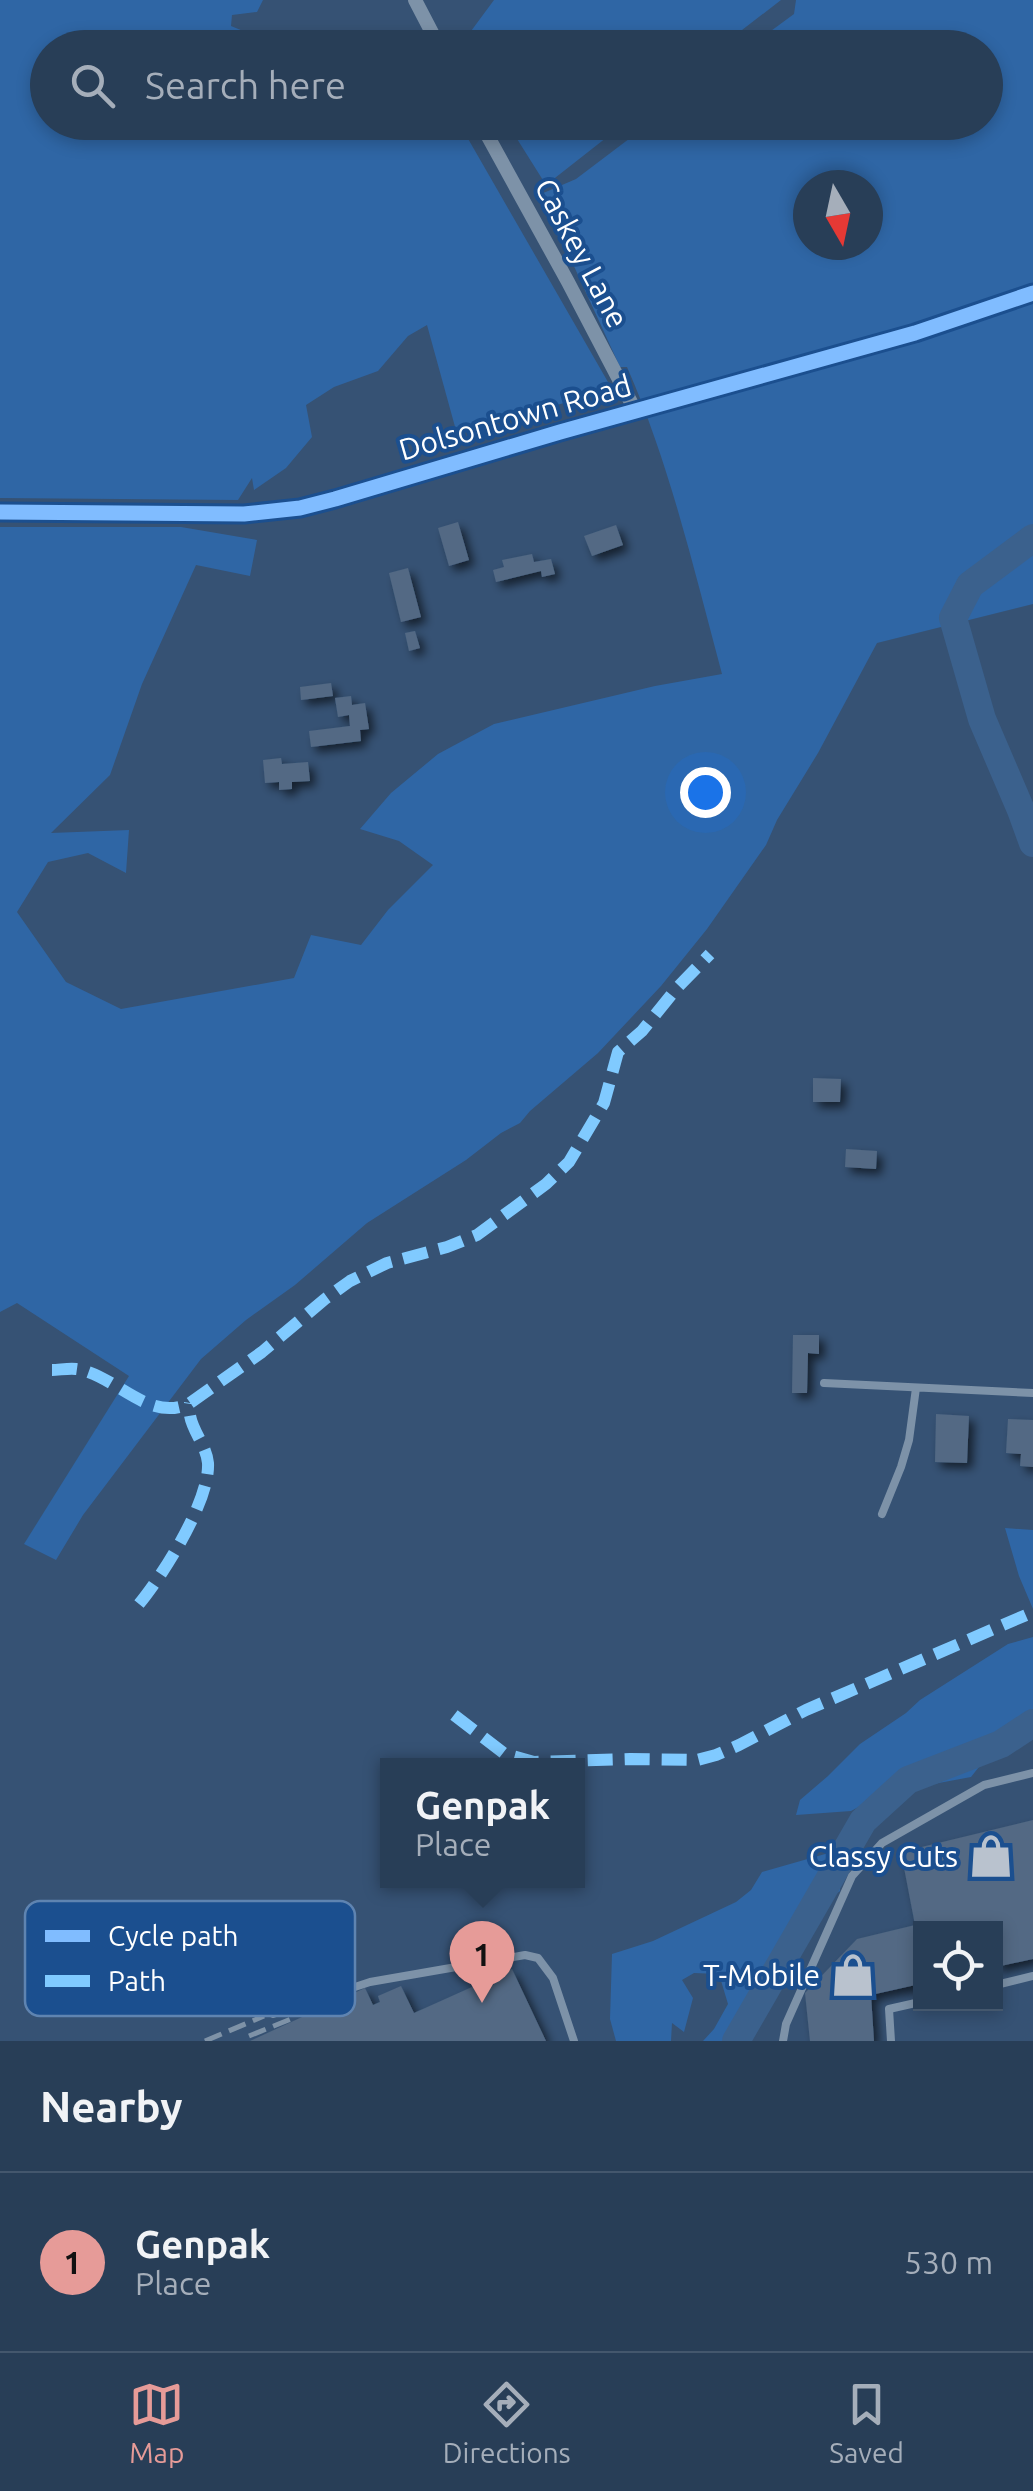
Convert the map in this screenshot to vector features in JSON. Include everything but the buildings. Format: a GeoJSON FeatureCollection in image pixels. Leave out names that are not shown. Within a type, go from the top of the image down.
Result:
{"type":"FeatureCollection","features":[{"type":"Feature","properties":{"kind":"street"},"geometry":{"type":"LineString","coordinates":[[415,0],[431,30]]}},
{"type":"Feature","properties":{"kind":"street","name":"Caskey Lane"},"geometry":{"type":"LineString","coordinates":[[490,140],[635,410]]}},
{"type":"Feature","properties":{"kind":"street","name":"Dolsontown Road"},"geometry":{"type":"LineString","coordinates":[[0,512],[244,514],[300,508],[915,333],[1033,294]]}},
{"type":"Feature","properties":{"kind":"lane"},"geometry":{"type":"LineString","coordinates":[[824,1383],[1033,1393]]}},
{"type":"Feature","properties":{"kind":"lane"},"geometry":{"type":"LineString","coordinates":[[882,1514],[909,1440],[916,1388]]}},
{"type":"Feature","properties":{"kind":"lane"},"geometry":{"type":"LineString","coordinates":[[784,2041],[786,2024],[852,1876],[882,1843],[984,1784],[1033,1773]]}},
{"type":"Feature","properties":{"kind":"lane"},"geometry":{"type":"LineString","coordinates":[[355,1987],[525,1956],[538,1958],[553,1978],[574,2041]]}},
{"type":"Feature","properties":{"kind":"lane"},"geometry":{"type":"LineString","coordinates":[[1003,1982],[1033,1976]]}},
{"type":"Feature","properties":{"kind":"lane"},"geometry":{"type":"LineString","coordinates":[[891,2041],[889,2009],[913,2004]]}},
{"type":"Feature","properties":{"kind":"shaded area"},"geometry":{"type":"Polygon","coordinates":[[[0,0],[263,0],[257,12],[232,15],[231,26],[241,30],[30,30],[30,140],[469,140],[612,389],[457,434],[427,325],[408,336],[378,371],[334,387],[306,405],[312,437],[286,468],[254,490],[252,478],[238,500],[0,498],[0,0]]]}},
{"type":"Feature","properties":{"kind":"shaded area"},"geometry":{"type":"Polygon","coordinates":[[[494,0],[781,0],[742,30],[472,30],[494,0]]]}},
{"type":"Feature","properties":{"kind":"shaded area"},"geometry":{"type":"Polygon","coordinates":[[[796,0],[1033,0],[1033,604],[877,643],[766,845],[661,986],[598,1053],[520,1123],[367,1223],[201,1359],[83,1515],[56,1560],[24,1544],[129,1376],[17,1303],[0,1312],[0,527],[181,527],[257,540],[250,576],[196,565],[142,684],[110,775],[51,833],[129,830],[126,873],[88,853],[48,862],[17,912],[66,982],[121,1009],[294,978],[311,935],[361,945],[388,910],[433,865],[399,841],[360,829],[391,793],[438,754],[494,724],[722,674],[680,518],[642,404],[627,367],[620,367],[541,194],[576,179],[628,140],[1003,140],[1003,30],[772,30],[794,14],[796,0]]]}},
{"type":"Feature","properties":{"kind":"shaded area"},"geometry":{"type":"Polygon","coordinates":[[[518,140],[603,140],[546,185],[518,140]]]}},
{"type":"Feature","properties":{"kind":"shaded area"},"geometry":{"type":"Polygon","coordinates":[[[1005,1528],[1033,1530],[1033,1609],[1019,1576],[1005,1528]]]}},
{"type":"Feature","properties":{"kind":"shaded area"},"geometry":{"type":"Polygon","coordinates":[[[1033,1637],[1033,1715],[971,1777],[885,1793],[851,1811],[796,1815],[800,1800],[860,1744],[1008,1644],[1033,1637]]]}},
{"type":"Feature","properties":{"kind":"shaded area"},"geometry":{"type":"Polygon","coordinates":[[[839,1850],[840,1891],[812,1913],[799,1932],[749,2041],[703,2041],[728,2004],[719,1974],[694,1973],[682,1980],[693,1998],[684,2032],[672,2023],[671,2041],[616,2041],[610,2019],[612,1954],[653,1941],[736,1902],[751,1890],[762,1872],[839,1850]]]}},
{"type":"Feature","properties":{"kind":"waterway"},"geometry":{"type":"LineString","coordinates":[[1033,538],[970,585],[953,618],[982,719],[1033,843]]}},
{"type":"Feature","properties":{"kind":"waterway"},"geometry":{"type":"LineString","coordinates":[[736,2041],[863,1821],[908,1780],[1001,1744],[1033,1723]]}},
{"type":"Feature","properties":{"kind":"railway"},"geometry":{"type":"LineString","coordinates":[[205,2041],[264,2016]]}},
{"type":"Feature","properties":{"kind":"railway"},"geometry":{"type":"LineString","coordinates":[[249,2036],[291,2019]]}},
{"type":"Feature","properties":{"kind":"marked path"},"geometry":{"type":"LineString","coordinates":[[52,1370],[90,1373],[146,1403],[175,1408],[190,1403],[262,1352],[350,1281],[387,1263],[477,1235],[569,1162],[604,1103],[618,1052],[642,1031],[710,954]]}},
{"type":"Feature","properties":{"kind":"marked path"},"geometry":{"type":"LineString","coordinates":[[139,1604],[183,1537],[207,1479],[208,1463],[191,1419],[190,1403]]}},
{"type":"Feature","properties":{"kind":"marked path"},"geometry":{"type":"LineString","coordinates":[[585,1760],[697,1760],[716,1755],[806,1710],[1033,1612]]}},
{"type":"Feature","properties":{"kind":"marked path"},"geometry":{"type":"LineString","coordinates":[[454,1715],[505,1754],[520,1758]]}},
{"type":"Feature","properties":{"kind":"cycle path"},"geometry":{"type":"LineString","coordinates":[[0,512],[244,514],[300,508],[915,333],[1033,293]]}},
{"type":"Feature","properties":{"kind":"place","name":"Classy Cuts"},"geometry":{"type":"Point","coordinates":[991,1856]}},
{"type":"Feature","properties":{"kind":"place","name":"T-Mobile"},"geometry":{"type":"Point","coordinates":[853,1975]}},
{"type":"Feature","properties":{"kind":"place","name":"Genpak"},"geometry":{"type":"Point","coordinates":[482,2003]}}]}
